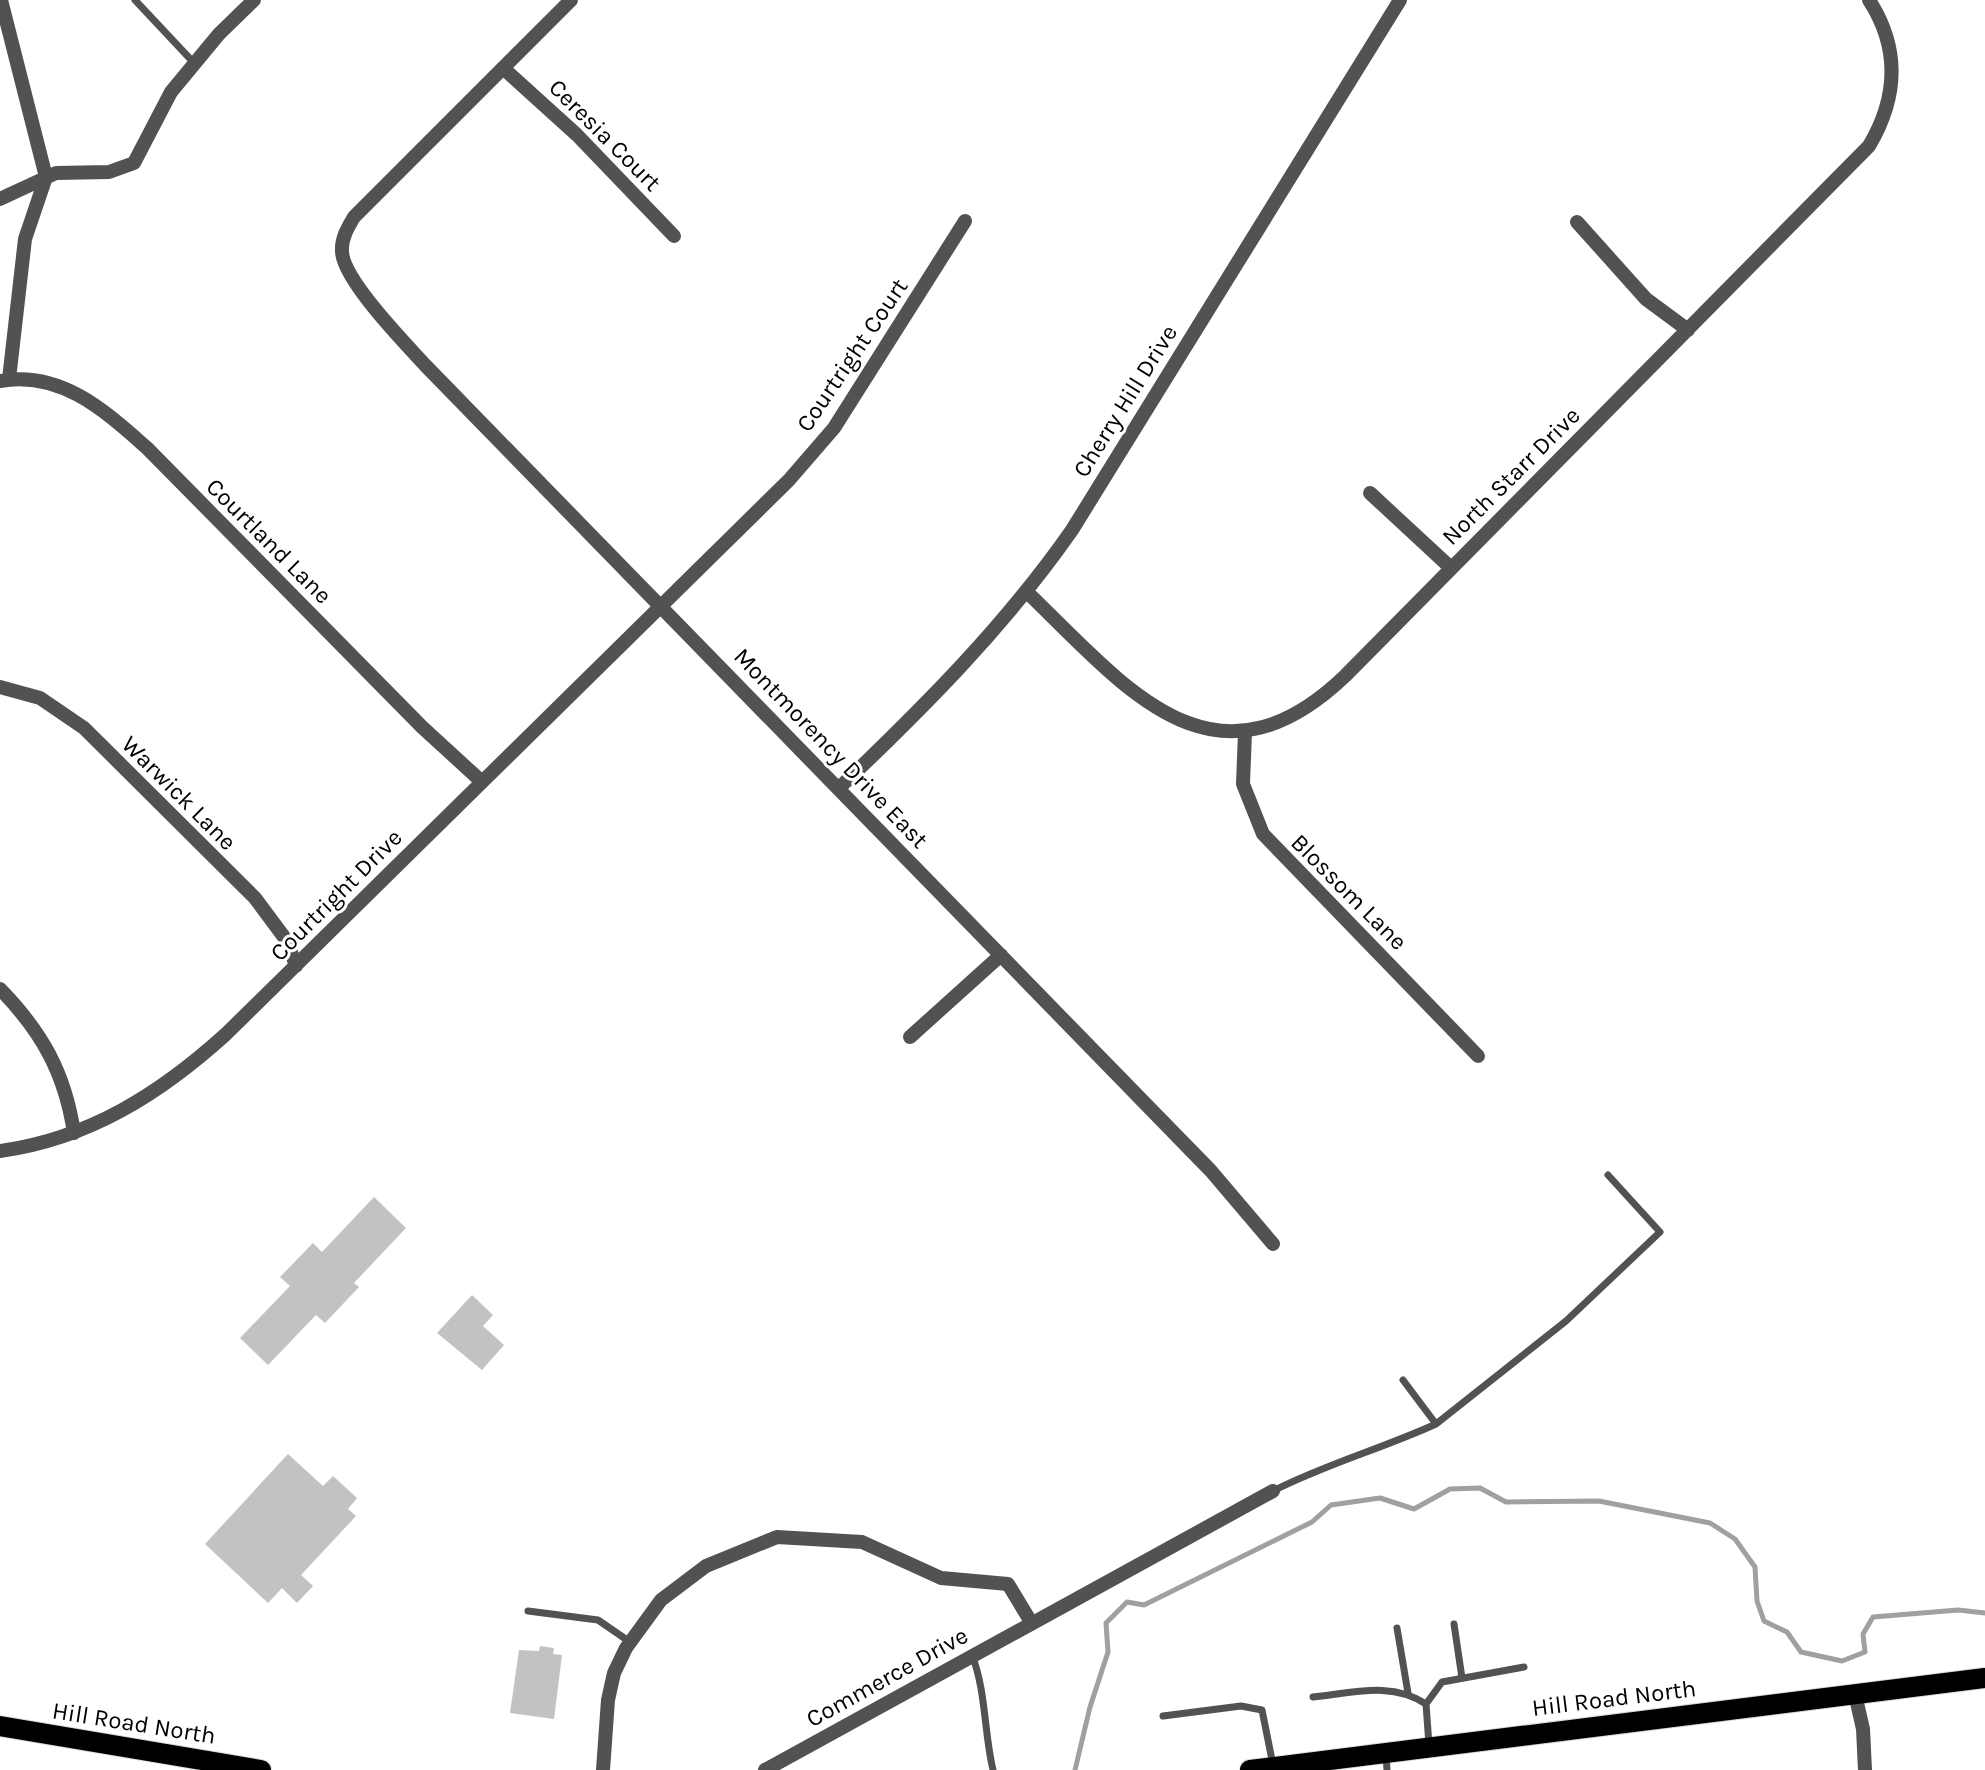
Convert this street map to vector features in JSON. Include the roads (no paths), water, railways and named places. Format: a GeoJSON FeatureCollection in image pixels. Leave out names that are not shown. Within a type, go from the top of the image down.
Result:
{"type":"FeatureCollection","features":[{"type":"Feature","properties":{"kind":"main road","name":"Hill Road North"},"geometry":{"type":"LineString","coordinates":[[1250,1770],[1386,1761],[1430,1747],[1985,1678]]}},
{"type":"Feature","properties":{"kind":"main road","name":"Hill Road North"},"geometry":{"type":"LineString","coordinates":[[0,1726],[261,1770]]}},
{"type":"Feature","properties":{"kind":"street"},"geometry":{"type":"LineString","coordinates":[[1,0],[46,177],[25,239],[5,380]]}},
{"type":"Feature","properties":{"kind":"street"},"geometry":{"type":"LineString","coordinates":[[0,199],[56,173],[109,172],[134,163],[171,92],[254,0]]}},
{"type":"Feature","properties":{"kind":"street","name":"Montmorency Drive East"},"geometry":{"type":"LineString","coordinates":[[571,0],[354,217],[346,232],[342,251],[344,264],[389,326],[1211,1171],[1273,1244]]}},
{"type":"Feature","properties":{"kind":"street","name":"Cherry Hill Drive"},"geometry":{"type":"LineString","coordinates":[[839,788],[897,733],[1027,592],[1072,530],[1400,0]]}},
{"type":"Feature","properties":{"kind":"street","name":"North Starr Drive"},"geometry":{"type":"LineString","coordinates":[[1027,592],[1119,679],[1184,722],[1209,730],[1245,732],[1283,723],[1327,694],[1852,167],[1883,123],[1892,97],[1893,61],[1880,18],[1869,0]]}},
{"type":"Feature","properties":{"kind":"street","name":"Ceresia Court"},"geometry":{"type":"LineString","coordinates":[[503,68],[577,135],[674,236]]}},
{"type":"Feature","properties":{"kind":"street","name":"Courtright Court"},"geometry":{"type":"LineString","coordinates":[[662,606],[789,480],[834,428],[965,221]]}},
{"type":"Feature","properties":{"kind":"street"},"geometry":{"type":"LineString","coordinates":[[1577,222],[1646,299],[1688,330]]}},
{"type":"Feature","properties":{"kind":"street","name":"Courtland Lane"},"geometry":{"type":"LineString","coordinates":[[5,380],[37,380],[63,387],[107,413],[147,448],[422,727],[481,781]]}},
{"type":"Feature","properties":{"kind":"street"},"geometry":{"type":"LineString","coordinates":[[1370,493],[1451,568]]}},
{"type":"Feature","properties":{"kind":"street","name":"Courtright Drive"},"geometry":{"type":"LineString","coordinates":[[0,1151],[74,1133],[144,1100],[187,1070],[662,606]]}},
{"type":"Feature","properties":{"kind":"street","name":"Warwick Lane"},"geometry":{"type":"LineString","coordinates":[[0,687],[40,698],[84,728],[255,898],[287,941],[296,966]]}},
{"type":"Feature","properties":{"kind":"street","name":"Blossom Lane"},"geometry":{"type":"LineString","coordinates":[[1245,732],[1243,784],[1263,834],[1478,1056]]}},
{"type":"Feature","properties":{"kind":"street"},"geometry":{"type":"LineString","coordinates":[[910,1037],[1001,955]]}},
{"type":"Feature","properties":{"kind":"street"},"geometry":{"type":"LineString","coordinates":[[0,989],[30,1019],[55,1060],[67,1096],[74,1133]]}},
{"type":"Feature","properties":{"kind":"street","name":"Commerce Drive"},"geometry":{"type":"LineString","coordinates":[[765,1770],[1273,1491]]}},
{"type":"Feature","properties":{"kind":"street"},"geometry":{"type":"LineString","coordinates":[[603,1770],[608,1700],[614,1673],[630,1642],[661,1600],[706,1566],[777,1537],[862,1542],[941,1578],[1008,1584],[1031,1622]]}},
{"type":"Feature","properties":{"kind":"street"},"geometry":{"type":"LineString","coordinates":[[1855,1694],[1863,1729],[1865,1770]]}},
{"type":"Feature","properties":{"kind":"lane"},"geometry":{"type":"LineString","coordinates":[[135,0],[195,64]]}},
{"type":"Feature","properties":{"kind":"lane"},"geometry":{"type":"LineString","coordinates":[[1273,1491],[1323,1466],[1375,1452],[1436,1424],[1566,1321],[1660,1232],[1608,1175]]}},
{"type":"Feature","properties":{"kind":"lane"},"geometry":{"type":"LineString","coordinates":[[1403,1380],[1436,1424]]}},
{"type":"Feature","properties":{"kind":"lane"},"geometry":{"type":"LineString","coordinates":[[528,1611],[598,1620],[630,1642]]}},
{"type":"Feature","properties":{"kind":"lane"},"geometry":{"type":"LineString","coordinates":[[1454,1624],[1462,1678]]}},
{"type":"Feature","properties":{"kind":"lane"},"geometry":{"type":"LineString","coordinates":[[1397,1628],[1408,1693]]}},
{"type":"Feature","properties":{"kind":"lane"},"geometry":{"type":"LineString","coordinates":[[972,1654],[979,1672],[985,1731],[993,1770]]}},
{"type":"Feature","properties":{"kind":"lane"},"geometry":{"type":"LineString","coordinates":[[1430,1747],[1426,1704],[1442,1682],[1524,1667]]}},
{"type":"Feature","properties":{"kind":"lane"},"geometry":{"type":"LineString","coordinates":[[1313,1697],[1389,1689],[1408,1693],[1426,1704]]}},
{"type":"Feature","properties":{"kind":"lane"},"geometry":{"type":"LineString","coordinates":[[1163,1716],[1241,1706],[1262,1710],[1273,1767]]}},
{"type":"Feature","properties":{"kind":"waterway"},"geometry":{"type":"LineString","coordinates":[[1075,1770],[1090,1707],[1108,1652],[1106,1623],[1127,1602],[1144,1605],[1312,1522],[1331,1505],[1380,1498],[1414,1509],[1450,1489],[1480,1488],[1506,1502],[1599,1501],[1710,1523],[1735,1539],[1755,1567],[1757,1601],[1764,1621],[1787,1632],[1801,1652],[1842,1661],[1865,1652],[1863,1634],[1873,1617],[1958,1610],[1985,1613]]}}]}
